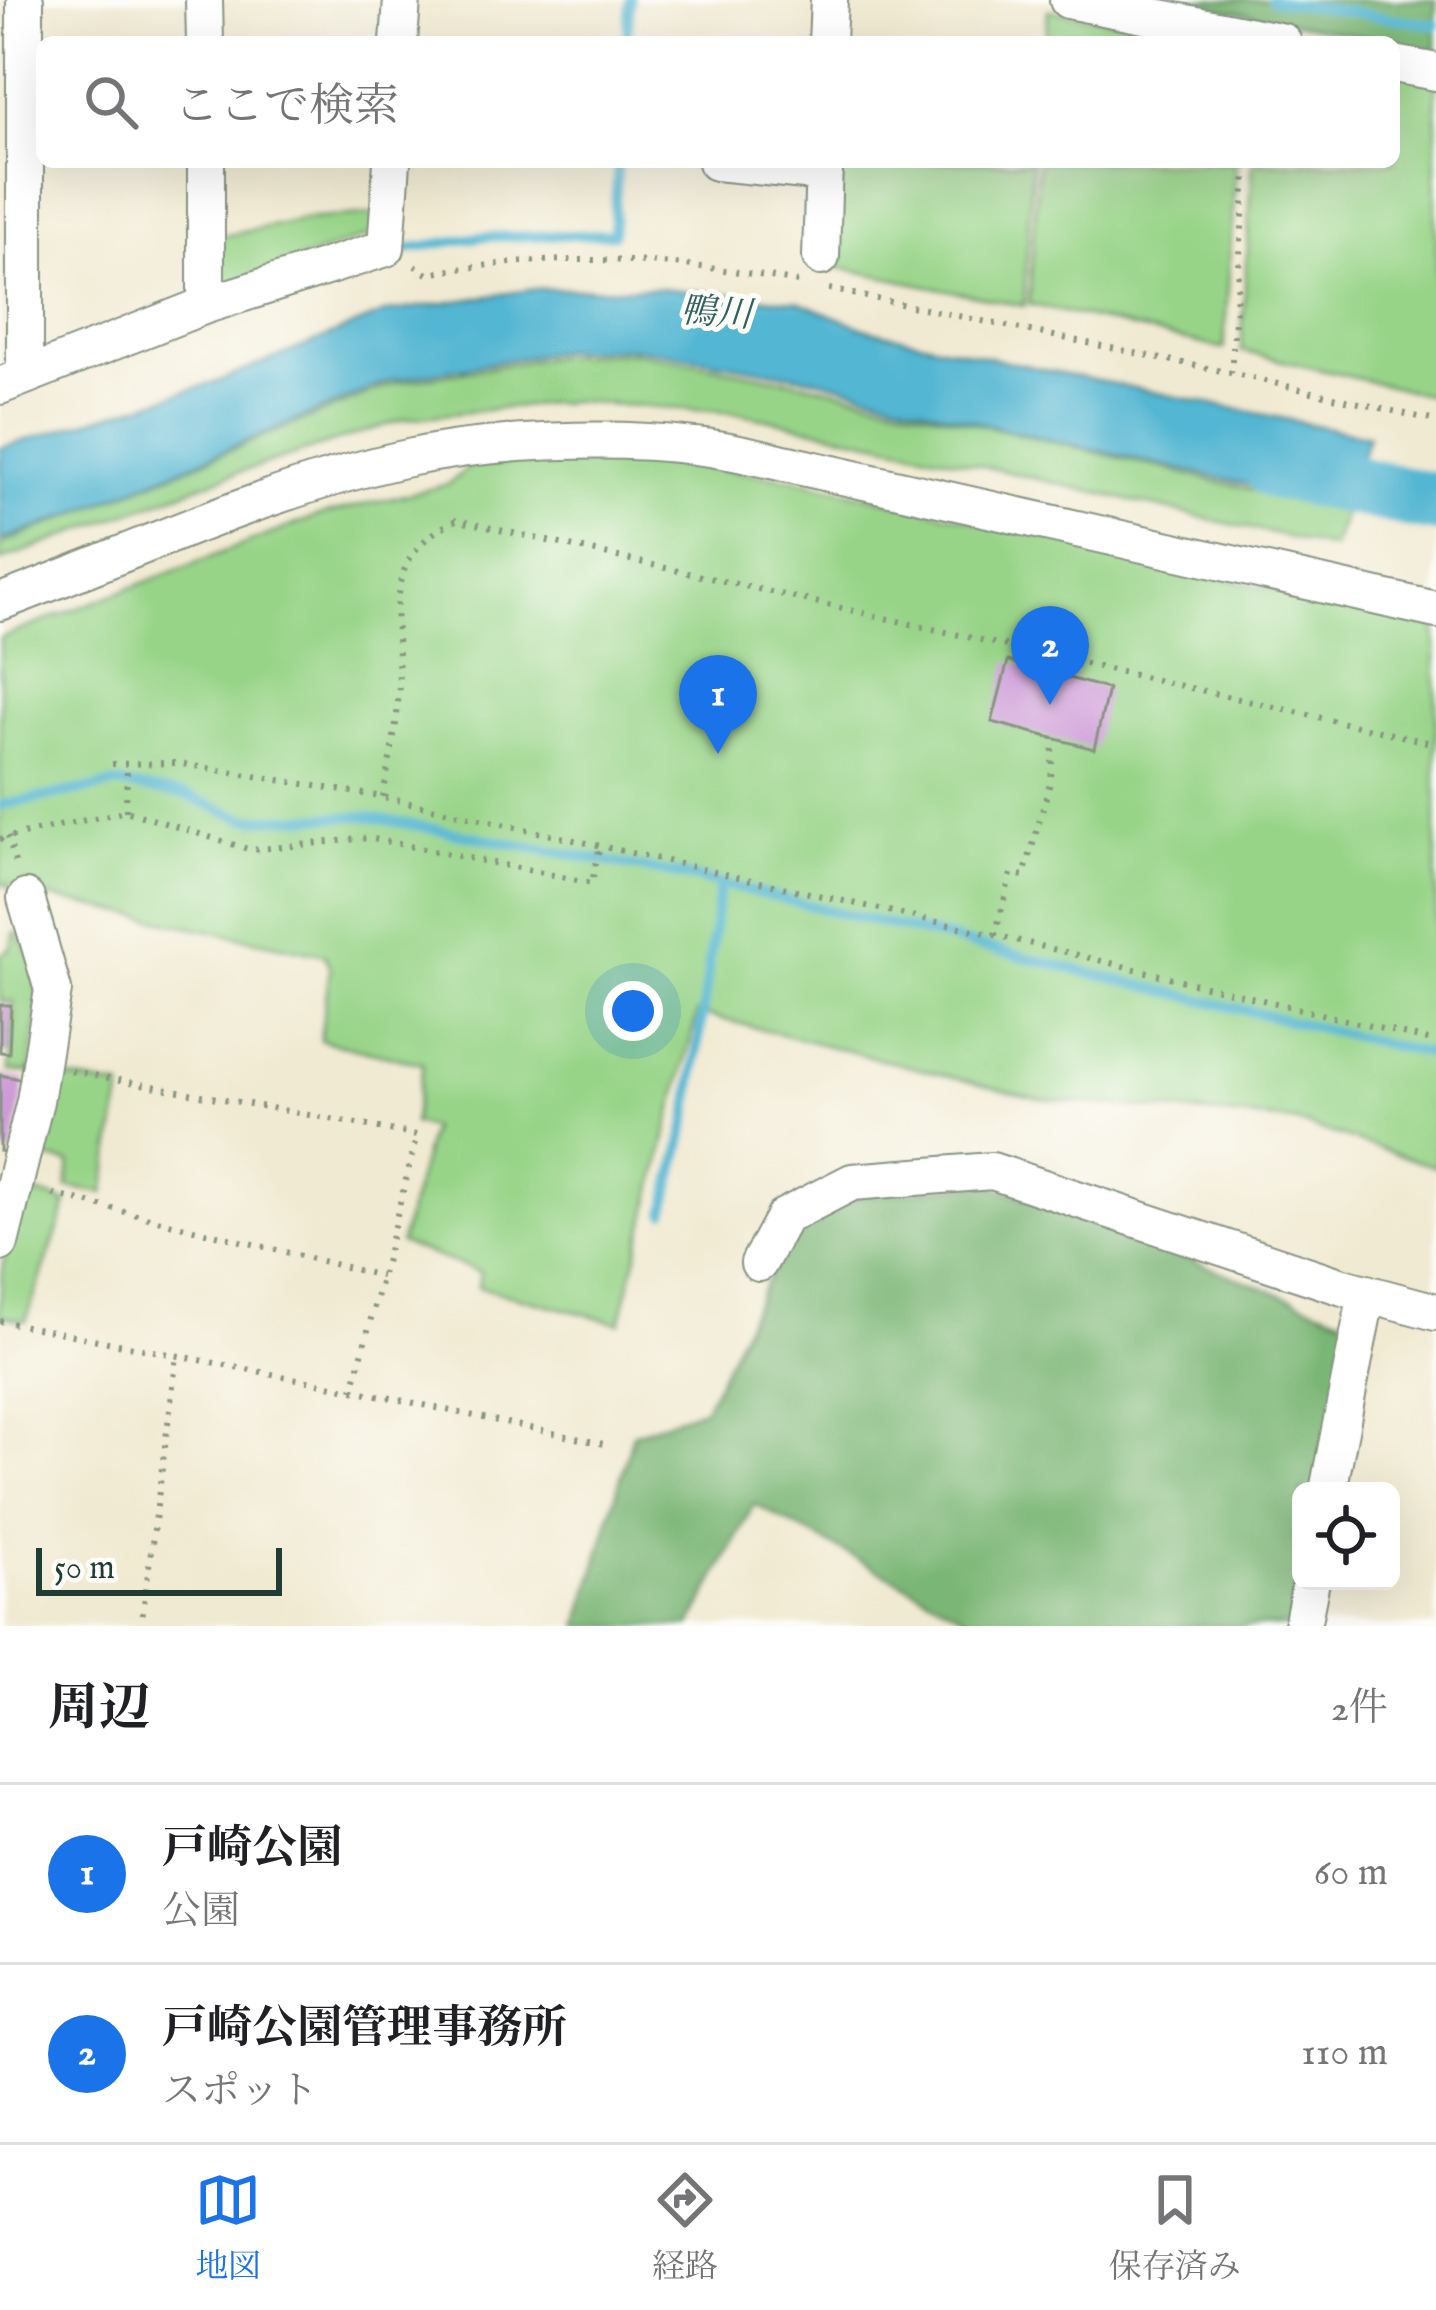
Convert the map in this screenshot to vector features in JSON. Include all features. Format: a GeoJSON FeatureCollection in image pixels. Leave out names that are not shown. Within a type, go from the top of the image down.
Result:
{"type":"FeatureCollection","features":[{"type":"Feature","properties":{"kind":"street"},"geometry":{"type":"LineString","coordinates":[[25,0],[13,381],[206,305],[386,248],[392,168]]}},
{"type":"Feature","properties":{"kind":"street"},"geometry":{"type":"LineString","coordinates":[[205,0],[205,36]]}},
{"type":"Feature","properties":{"kind":"street"},"geometry":{"type":"LineString","coordinates":[[399,36],[402,0]]}},
{"type":"Feature","properties":{"kind":"street"},"geometry":{"type":"LineString","coordinates":[[827,36],[829,0]]}},
{"type":"Feature","properties":{"kind":"street"},"geometry":{"type":"LineString","coordinates":[[1068,0],[1252,36]]}},
{"type":"Feature","properties":{"kind":"street"},"geometry":{"type":"LineString","coordinates":[[1400,65],[1436,72]]}},
{"type":"Feature","properties":{"kind":"street"},"geometry":{"type":"LineString","coordinates":[[206,168],[206,305]]}},
{"type":"Feature","properties":{"kind":"street"},"geometry":{"type":"LineString","coordinates":[[821,257],[824,168]]}},
{"type":"Feature","properties":{"kind":"street"},"geometry":{"type":"LineString","coordinates":[[0,602],[308,485],[415,456],[617,441],[697,446],[793,465],[1436,610]]}},
{"type":"Feature","properties":{"kind":"street"},"geometry":{"type":"LineString","coordinates":[[0,1244],[53,990],[26,898]]}},
{"type":"Feature","properties":{"kind":"street"},"geometry":{"type":"LineString","coordinates":[[759,1263],[784,1217],[852,1182],[992,1171],[1367,1294],[1436,1312]]}},
{"type":"Feature","properties":{"kind":"street"},"geometry":{"type":"LineString","coordinates":[[1330,1482],[1367,1294]]}},
{"type":"Feature","properties":{"kind":"street"},"geometry":{"type":"LineString","coordinates":[[1302,1626],[1309,1590]]}},
{"type":"Feature","properties":{"kind":"path"},"geometry":{"type":"LineString","coordinates":[[1231,373],[1247,168]]}},
{"type":"Feature","properties":{"kind":"path"},"geometry":{"type":"LineString","coordinates":[[386,248],[428,274],[501,261],[562,259],[716,268],[1231,373],[1436,421]]}},
{"type":"Feature","properties":{"kind":"path"},"geometry":{"type":"LineString","coordinates":[[383,797],[399,701],[395,632],[400,586],[412,552],[430,532],[457,520],[1436,744]]}},
{"type":"Feature","properties":{"kind":"path"},"geometry":{"type":"LineString","coordinates":[[995,935],[1011,874],[1024,876],[1051,779],[1054,738]]}},
{"type":"Feature","properties":{"kind":"path"},"geometry":{"type":"LineString","coordinates":[[112,764],[175,763],[383,797],[995,935],[1436,1042]]}},
{"type":"Feature","properties":{"kind":"path"},"geometry":{"type":"LineString","coordinates":[[126,811],[127,764]]}},
{"type":"Feature","properties":{"kind":"path"},"geometry":{"type":"LineString","coordinates":[[0,838],[126,811],[251,850],[368,838],[592,883],[600,844]]}},
{"type":"Feature","properties":{"kind":"path"},"geometry":{"type":"LineString","coordinates":[[40,1066],[417,1135],[353,1390]]}},
{"type":"Feature","properties":{"kind":"path"},"geometry":{"type":"LineString","coordinates":[[53,1194],[381,1276]]}},
{"type":"Feature","properties":{"kind":"path"},"geometry":{"type":"LineString","coordinates":[[0,1321],[608,1445]]}},
{"type":"Feature","properties":{"kind":"path"},"geometry":{"type":"LineString","coordinates":[[140,1626],[177,1356]]}},
{"type":"Feature","properties":{"kind":"green space"},"geometry":{"type":"Polygon","coordinates":[[[1175,0],[1436,0],[1436,51],[1400,44],[1400,36],[1359,36],[1175,0]]]}},
{"type":"Feature","properties":{"kind":"green space"},"geometry":{"type":"Polygon","coordinates":[[[1048,10],[1211,36],[1046,36],[1048,10]]]}},
{"type":"Feature","properties":{"kind":"green space"},"geometry":{"type":"Polygon","coordinates":[[[1400,71],[1436,78],[1436,397],[1241,351],[1253,168],[1400,168],[1400,71]]]}},
{"type":"Feature","properties":{"kind":"green space"},"geometry":{"type":"Polygon","coordinates":[[[838,168],[1032,168],[1024,306],[832,266],[838,168]]]}},
{"type":"Feature","properties":{"kind":"green space"},"geometry":{"type":"Polygon","coordinates":[[[1038,168],[1236,168],[1224,349],[1029,304],[1038,168]]]}},
{"type":"Feature","properties":{"kind":"green space"},"geometry":{"type":"Polygon","coordinates":[[[376,214],[375,234],[216,288],[214,238],[304,219],[376,214]]]}},
{"type":"Feature","properties":{"kind":"green space"},"geometry":{"type":"Polygon","coordinates":[[[635,352],[820,386],[1344,512],[1333,548],[739,413],[569,401],[405,419],[215,480],[0,561],[0,545],[395,383],[559,356],[635,352]]]}},
{"type":"Feature","properties":{"kind":"green space"},"geometry":{"type":"Polygon","coordinates":[[[613,455],[795,479],[1436,627],[1436,1167],[1293,1121],[1039,1099],[697,1013],[620,1323],[478,1287],[480,1272],[400,1243],[431,1128],[413,1123],[423,1064],[320,1040],[330,969],[325,955],[35,894],[12,897],[8,884],[0,885],[0,638],[315,517],[449,484],[470,466],[613,455]]]}},
{"type":"Feature","properties":{"kind":"green space"},"geometry":{"type":"Polygon","coordinates":[[[15,932],[26,947],[37,981],[30,1073],[9,1071],[14,1002],[0,1001],[0,955],[10,949],[15,932]]]}},
{"type":"Feature","properties":{"kind":"green space"},"geometry":{"type":"Polygon","coordinates":[[[49,1075],[122,1088],[104,1193],[67,1187],[70,1163],[34,1156],[49,1075]]]}},
{"type":"Feature","properties":{"kind":"green space"},"geometry":{"type":"Polygon","coordinates":[[[986,1183],[1349,1320],[1326,1482],[1292,1482],[1292,1590],[1304,1590],[1305,1626],[984,1626],[754,1504],[691,1626],[579,1626],[633,1434],[705,1408],[790,1232],[852,1198],[986,1183]]]}},
{"type":"Feature","properties":{"kind":"green space"},"geometry":{"type":"Polygon","coordinates":[[[32,1191],[67,1203],[26,1321],[0,1315],[0,1301],[10,1232],[32,1191]]]}},
{"type":"Feature","properties":{"kind":"water"},"geometry":{"type":"Polygon","coordinates":[[[660,288],[797,301],[867,329],[1368,436],[1347,507],[1008,430],[821,380],[637,348],[561,351],[392,380],[0,541],[0,448],[222,380],[387,312],[535,289],[660,288]]]}},
{"type":"Feature","properties":{"kind":"building"},"geometry":{"type":"Polygon","coordinates":[[[1008,661],[1108,689],[1094,749],[992,722],[1008,661]]]}},
{"type":"Feature","properties":{"kind":"building"},"geometry":{"type":"Polygon","coordinates":[[[0,1005],[11,1005],[9,1053],[0,1052],[0,1005]]]}},
{"type":"Feature","properties":{"kind":"building"},"geometry":{"type":"Polygon","coordinates":[[[0,1075],[25,1080],[13,1154],[0,1151],[0,1075]]]}},
{"type":"Feature","properties":{"kind":"waterway"},"geometry":{"type":"LineString","coordinates":[[627,36],[630,0]]}},
{"type":"Feature","properties":{"kind":"waterway"},"geometry":{"type":"LineString","coordinates":[[1271,0],[1436,25]]}},
{"type":"Feature","properties":{"kind":"waterway"},"geometry":{"type":"LineString","coordinates":[[406,249],[480,237],[613,234],[618,168]]}},
{"type":"Feature","properties":{"kind":"waterway","name":"鴨川"},"geometry":{"type":"LineString","coordinates":[[1274,469],[1436,503]]}},
{"type":"Feature","properties":{"kind":"waterway"},"geometry":{"type":"LineString","coordinates":[[0,805],[117,784],[185,795],[246,819],[365,816],[695,878],[1436,1056]]}},
{"type":"Feature","properties":{"kind":"waterway"},"geometry":{"type":"LineString","coordinates":[[665,1212],[688,1118],[720,884]]}},
{"type":"Feature","properties":{"kind":"place","name":"戸崎公園管理事務所"},"geometry":{"type":"Point","coordinates":[1050,705]}},
{"type":"Feature","properties":{"kind":"place","name":"戸崎公園"},"geometry":{"type":"Point","coordinates":[718,754]}}]}
